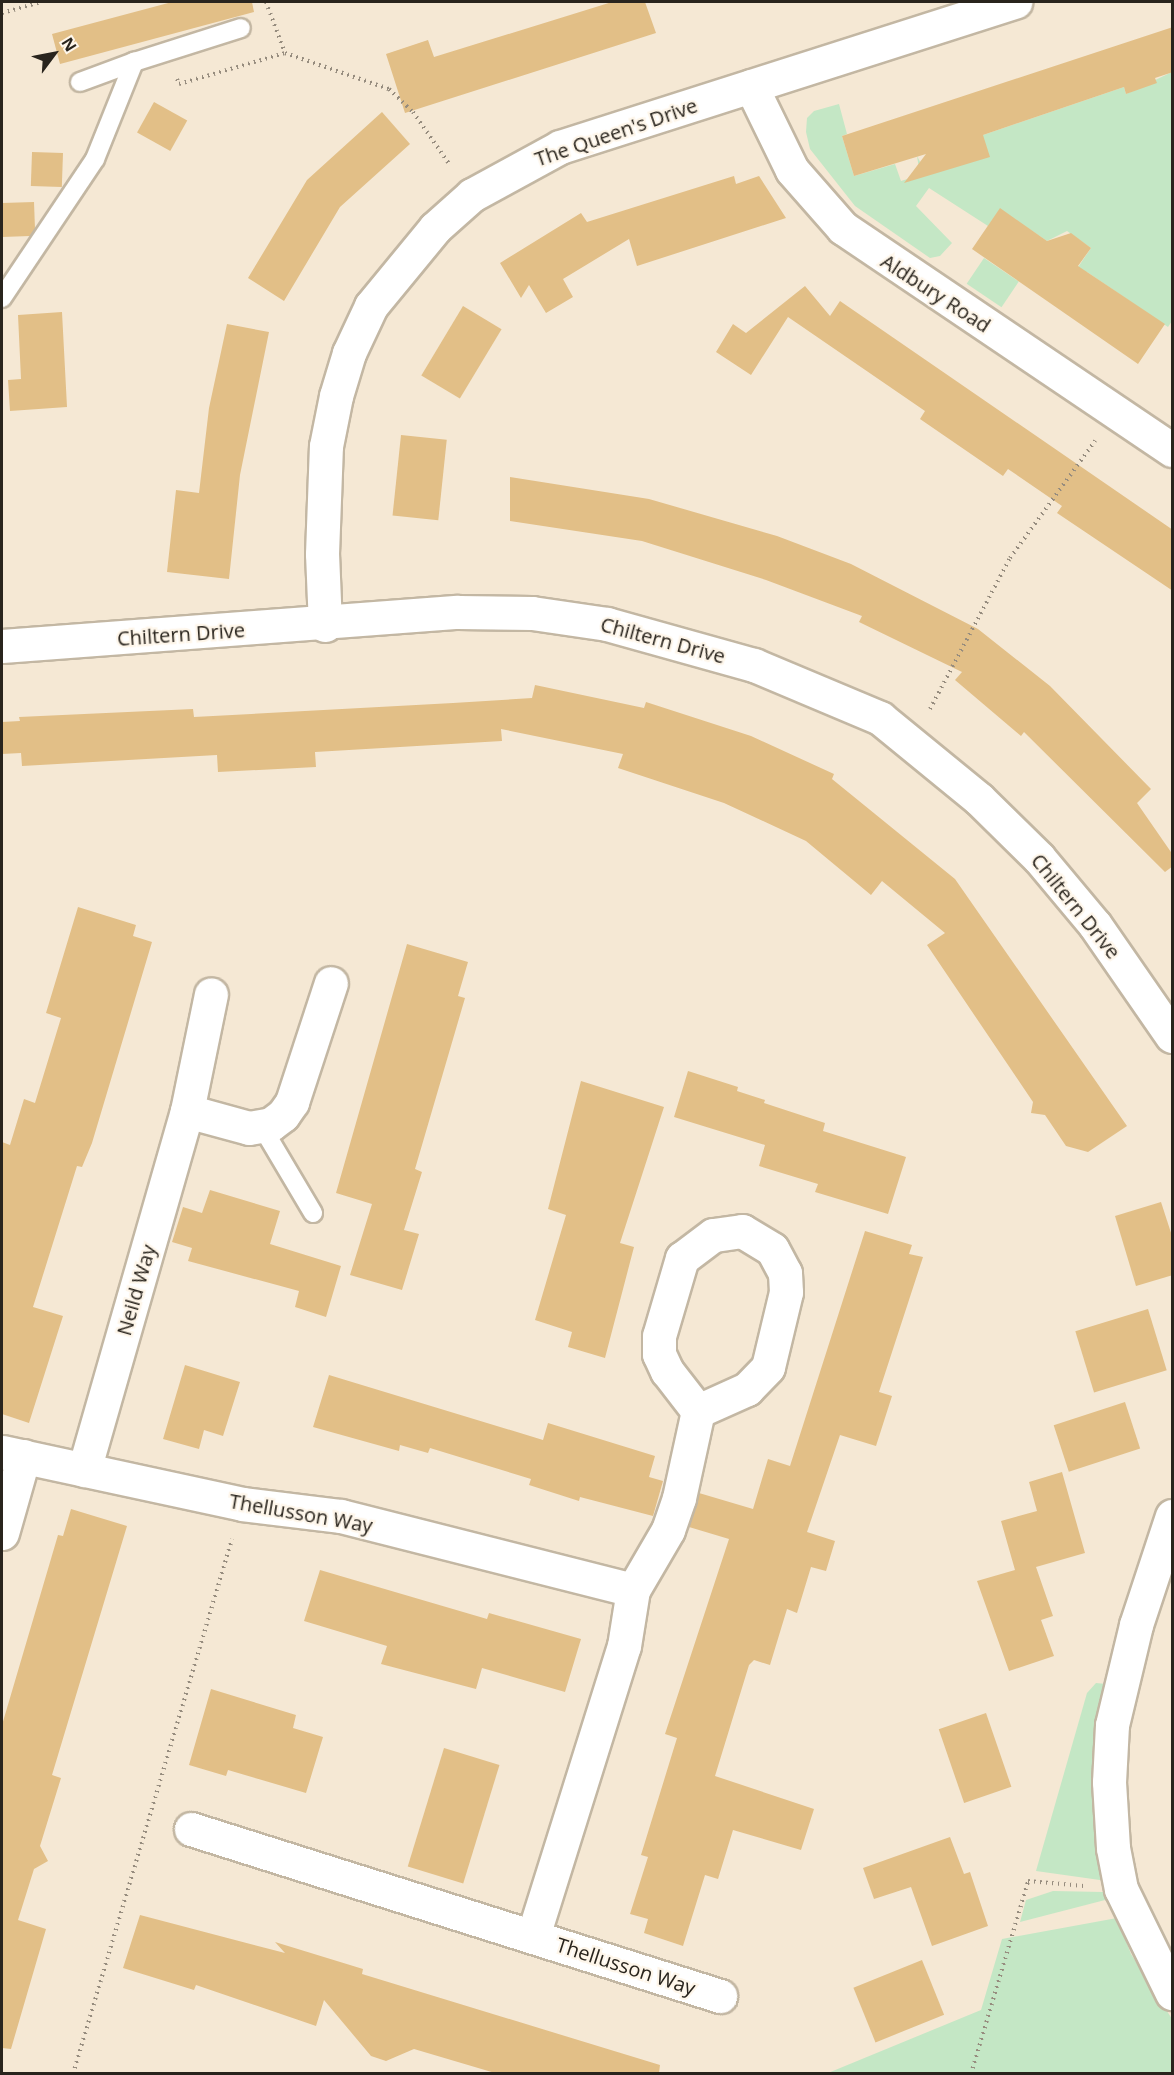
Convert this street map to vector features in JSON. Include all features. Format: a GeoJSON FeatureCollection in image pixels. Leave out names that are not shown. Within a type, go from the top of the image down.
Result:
{"type":"FeatureCollection","features":[{"type":"Feature","properties":{"kind":"street","name":"The Queen's Drive"},"geometry":{"type":"LineString","coordinates":[[325,625],[322,554],[326,446],[349,353],[371,306],[402,264],[472,195],[560,147],[1015,2]]}},
{"type":"Feature","properties":{"kind":"street","name":"Aldbury Road"},"geometry":{"type":"LineString","coordinates":[[751,86],[792,170],[843,228],[1173,450]]}},
{"type":"Feature","properties":{"kind":"street","name":"Chiltern Drive"},"geometry":{"type":"LineString","coordinates":[[2,646],[325,625],[458,612],[532,613],[608,624],[680,641],[839,697],[912,742],[1039,858],[1095,925],[1173,1036]]}},
{"type":"Feature","properties":{"kind":"street"},"geometry":{"type":"LineString","coordinates":[[187,1111],[249,1128],[262,1127],[283,1114],[292,1102],[331,983]]}},
{"type":"Feature","properties":{"kind":"street","name":"Neild Way"},"geometry":{"type":"LineString","coordinates":[[84,1470],[187,1111],[211,994]]}},
{"type":"Feature","properties":{"kind":"street"},"geometry":{"type":"LineString","coordinates":[[742,1231],[772,1249],[785,1273],[786,1292],[768,1367],[762,1377],[731,1400],[698,1411],[667,1371],[659,1354],[658,1336],[682,1258],[713,1235],[742,1231]]}},
{"type":"Feature","properties":{"kind":"street","name":"Thellusson Way"},"geometry":{"type":"LineString","coordinates":[[532,1936],[624,1646],[633,1590],[668,1530],[698,1411]]}},
{"type":"Feature","properties":{"kind":"street"},"geometry":{"type":"LineString","coordinates":[[2,1533],[13,1454]]}},
{"type":"Feature","properties":{"kind":"street","name":"Thellusson Way"},"geometry":{"type":"LineString","coordinates":[[13,1454],[242,1504],[341,1516],[633,1590]]}},
{"type":"Feature","properties":{"kind":"street"},"geometry":{"type":"LineString","coordinates":[[1173,1516],[1136,1625],[1112,1725],[1113,1848],[1121,1889],[1173,1992]]}},
{"type":"Feature","properties":{"kind":"street","name":"Thellusson Way"},"geometry":{"type":"LineString","coordinates":[[191,1829],[720,1996]]}},
{"type":"Feature","properties":{"kind":"lane"},"geometry":{"type":"LineString","coordinates":[[80,81],[241,28]]}},
{"type":"Feature","properties":{"kind":"lane"},"geometry":{"type":"LineString","coordinates":[[2,298],[95,159],[134,62]]}},
{"type":"Feature","properties":{"kind":"lane"},"geometry":{"type":"LineString","coordinates":[[262,1127],[313,1213]]}},
{"type":"Feature","properties":{"kind":"path"},"geometry":{"type":"LineString","coordinates":[[2,13],[41,2]]}},
{"type":"Feature","properties":{"kind":"path"},"geometry":{"type":"LineString","coordinates":[[266,2],[285,53],[389,89],[413,112],[472,195]]}},
{"type":"Feature","properties":{"kind":"path"},"geometry":{"type":"LineString","coordinates":[[912,742],[1010,558],[1117,411]]}},
{"type":"Feature","properties":{"kind":"path"},"geometry":{"type":"LineString","coordinates":[[73,2073],[242,1504]]}},
{"type":"Feature","properties":{"kind":"path"},"geometry":{"type":"LineString","coordinates":[[971,2073],[1028,1881],[1121,1889]]}},
{"type":"Feature","properties":{"kind":"green space"},"geometry":{"type":"Polygon","coordinates":[[[1172,72],[1172,321],[1168,327],[1087,272],[1070,279],[1091,248],[1067,231],[1047,241],[1000,209],[988,226],[929,188],[916,206],[952,243],[940,256],[930,258],[855,206],[810,149],[806,132],[807,118],[814,111],[839,104],[847,134],[842,136],[854,176],[895,164],[901,181],[920,175],[917,156],[926,173],[983,135],[1124,87],[1126,94],[1172,72]]]}},
{"type":"Feature","properties":{"kind":"green space"},"geometry":{"type":"Polygon","coordinates":[[[984,258],[1019,281],[1001,307],[967,284],[984,258]]]}},
{"type":"Feature","properties":{"kind":"green space"},"geometry":{"type":"Polygon","coordinates":[[[1096,1683],[1106,1684],[1107,1881],[1036,1871],[1087,1693],[1096,1683]]]}},
{"type":"Feature","properties":{"kind":"green space"},"geometry":{"type":"Polygon","coordinates":[[[1053,1891],[1103,1892],[1109,1899],[1020,1922],[1026,1900],[1053,1891]]]}},
{"type":"Feature","properties":{"kind":"green space"},"geometry":{"type":"Polygon","coordinates":[[[1117,1918],[1131,1954],[1172,2019],[1172,2073],[828,2073],[981,2010],[1002,1939],[1117,1918]]]}},
{"type":"Feature","properties":{"kind":"building"},"geometry":{"type":"Polygon","coordinates":[[[172,2],[252,2],[254,12],[60,64],[52,34],[172,2]]]}},
{"type":"Feature","properties":{"kind":"building"},"geometry":{"type":"Polygon","coordinates":[[[612,2],[645,2],[656,33],[405,113],[386,54],[428,40],[434,57],[612,2]]]}},
{"type":"Feature","properties":{"kind":"building"},"geometry":{"type":"Polygon","coordinates":[[[1173,27],[1173,72],[1155,78],[1157,83],[1126,94],[1124,87],[983,135],[990,157],[904,183],[926,154],[854,176],[842,136],[1173,27]]]}},
{"type":"Feature","properties":{"kind":"building"},"geometry":{"type":"Polygon","coordinates":[[[154,102],[187,120],[170,151],[137,133],[154,102]]]}},
{"type":"Feature","properties":{"kind":"building"},"geometry":{"type":"Polygon","coordinates":[[[382,112],[410,144],[340,207],[284,301],[248,278],[307,180],[382,112]]]}},
{"type":"Feature","properties":{"kind":"building"},"geometry":{"type":"Polygon","coordinates":[[[32,152],[63,153],[62,187],[31,186],[32,152]]]}},
{"type":"Feature","properties":{"kind":"building"},"geometry":{"type":"Polygon","coordinates":[[[734,176],[736,184],[759,176],[786,218],[637,266],[629,239],[563,279],[573,297],[546,313],[529,285],[521,298],[500,263],[581,213],[587,222],[734,176]]]}},
{"type":"Feature","properties":{"kind":"building"},"geometry":{"type":"Polygon","coordinates":[[[34,202],[35,229],[30,236],[2,237],[2,203],[34,202]]]}},
{"type":"Feature","properties":{"kind":"building"},"geometry":{"type":"Polygon","coordinates":[[[1000,208],[1047,241],[1071,233],[1091,248],[1078,266],[1165,324],[1138,364],[972,249],[1000,208]]]}},
{"type":"Feature","properties":{"kind":"building"},"geometry":{"type":"Polygon","coordinates":[[[805,286],[830,316],[840,301],[1173,530],[1173,591],[1057,513],[1062,506],[1008,469],[1003,476],[920,419],[925,411],[788,317],[751,375],[716,352],[733,324],[746,333],[805,286]]]}},
{"type":"Feature","properties":{"kind":"building"},"geometry":{"type":"Polygon","coordinates":[[[463,306],[502,329],[460,399],[421,375],[463,306]]]}},
{"type":"Feature","properties":{"kind":"building"},"geometry":{"type":"Polygon","coordinates":[[[62,312],[67,407],[10,411],[8,380],[21,379],[18,315],[62,312]]]}},
{"type":"Feature","properties":{"kind":"building"},"geometry":{"type":"Polygon","coordinates":[[[227,324],[269,332],[240,475],[229,579],[167,572],[176,490],[199,493],[209,408],[227,324]]]}},
{"type":"Feature","properties":{"kind":"building"},"geometry":{"type":"Polygon","coordinates":[[[401,435],[447,440],[438,520],[393,516],[401,435]]]}},
{"type":"Feature","properties":{"kind":"building"},"geometry":{"type":"Polygon","coordinates":[[[510,477],[649,499],[777,536],[851,564],[978,629],[1050,686],[1151,789],[1137,803],[1173,855],[1173,866],[1165,872],[1024,732],[1021,736],[955,680],[962,672],[859,622],[862,616],[766,580],[642,541],[510,521],[510,477]]]}},
{"type":"Feature","properties":{"kind":"building"},"geometry":{"type":"Polygon","coordinates":[[[535,685],[644,708],[646,702],[751,736],[834,774],[832,779],[955,879],[1127,1126],[1088,1152],[1066,1146],[1045,1115],[1031,1113],[1033,1102],[927,945],[945,933],[882,881],[871,895],[806,841],[724,803],[618,768],[623,754],[501,729],[502,741],[315,752],[316,767],[218,772],[217,755],[22,766],[21,753],[2,754],[2,722],[20,721],[19,717],[193,709],[194,717],[453,703],[532,698],[535,685]]]}},
{"type":"Feature","properties":{"kind":"building"},"geometry":{"type":"Polygon","coordinates":[[[78,907],[136,925],[133,936],[152,942],[92,1143],[82,1167],[77,1166],[33,1307],[63,1316],[29,1423],[2,1414],[2,1142],[10,1145],[24,1099],[35,1103],[61,1018],[46,1013],[78,907]]]}},
{"type":"Feature","properties":{"kind":"building"},"geometry":{"type":"Polygon","coordinates":[[[407,944],[468,962],[458,996],[465,998],[415,1169],[422,1172],[404,1230],[419,1234],[402,1290],[350,1275],[372,1204],[336,1193],[407,944]]]}},
{"type":"Feature","properties":{"kind":"building"},"geometry":{"type":"Polygon","coordinates":[[[688,1071],[738,1087],[737,1091],[765,1100],[764,1103],[825,1123],[823,1131],[906,1157],[888,1214],[815,1192],[818,1184],[759,1166],[765,1145],[674,1117],[688,1071]]]}},
{"type":"Feature","properties":{"kind":"building"},"geometry":{"type":"Polygon","coordinates":[[[581,1081],[664,1107],[620,1243],[634,1247],[605,1358],[568,1347],[572,1332],[535,1320],[566,1215],[548,1209],[581,1081]]]}},
{"type":"Feature","properties":{"kind":"building"},"geometry":{"type":"Polygon","coordinates":[[[210,1190],[280,1211],[270,1244],[341,1266],[326,1317],[295,1307],[299,1291],[188,1261],[192,1248],[172,1242],[183,1207],[202,1213],[210,1190]]]}},
{"type":"Feature","properties":{"kind":"building"},"geometry":{"type":"Polygon","coordinates":[[[1161,1202],[1173,1239],[1173,1275],[1136,1286],[1115,1216],[1161,1202]]]}},
{"type":"Feature","properties":{"kind":"building"},"geometry":{"type":"Polygon","coordinates":[[[865,1231],[912,1245],[909,1254],[923,1257],[879,1392],[892,1396],[876,1446],[840,1435],[807,1532],[835,1541],[826,1571],[811,1567],[797,1613],[787,1609],[770,1665],[754,1660],[749,1665],[715,1776],[814,1809],[801,1850],[733,1830],[718,1879],[705,1875],[683,1946],[644,1933],[648,1919],[630,1914],[648,1857],[641,1855],[677,1738],[665,1734],[729,1539],[689,1527],[699,1493],[753,1509],[768,1459],[790,1466],[865,1231]]]}},
{"type":"Feature","properties":{"kind":"building"},"geometry":{"type":"Polygon","coordinates":[[[1148,1309],[1167,1370],[1094,1392],[1075,1331],[1148,1309]]]}},
{"type":"Feature","properties":{"kind":"building"},"geometry":{"type":"Polygon","coordinates":[[[185,1365],[240,1382],[223,1436],[204,1430],[199,1449],[163,1439],[185,1365]]]}},
{"type":"Feature","properties":{"kind":"building"},"geometry":{"type":"Polygon","coordinates":[[[329,1375],[543,1440],[548,1423],[655,1456],[649,1477],[663,1481],[653,1516],[580,1497],[579,1501],[529,1485],[531,1479],[430,1448],[428,1453],[400,1445],[399,1451],[313,1427],[329,1375]]]}},
{"type":"Feature","properties":{"kind":"building"},"geometry":{"type":"Polygon","coordinates":[[[1125,1402],[1140,1449],[1069,1472],[1054,1425],[1125,1402]]]}},
{"type":"Feature","properties":{"kind":"building"},"geometry":{"type":"Polygon","coordinates":[[[1062,1472],[1085,1553],[1036,1567],[1053,1616],[1041,1620],[1054,1656],[1009,1671],[977,1581],[1015,1570],[1001,1521],[1037,1511],[1029,1482],[1062,1472]]]}},
{"type":"Feature","properties":{"kind":"building"},"geometry":{"type":"Polygon","coordinates":[[[71,1509],[127,1526],[52,1775],[61,1778],[40,1846],[48,1861],[34,1869],[18,1920],[46,1929],[11,2049],[2,2048],[2,1725],[58,1535],[63,1536],[71,1509]]]}},
{"type":"Feature","properties":{"kind":"building"},"geometry":{"type":"Polygon","coordinates":[[[320,1570],[487,1619],[489,1613],[581,1639],[565,1692],[482,1668],[476,1689],[381,1664],[387,1646],[304,1621],[320,1570]]]}},
{"type":"Feature","properties":{"kind":"building"},"geometry":{"type":"Polygon","coordinates":[[[211,1689],[296,1715],[293,1728],[323,1737],[306,1793],[228,1770],[226,1776],[189,1765],[211,1689]]]}},
{"type":"Feature","properties":{"kind":"building"},"geometry":{"type":"Polygon","coordinates":[[[986,1713],[1011,1787],[964,1803],[939,1729],[986,1713]]]}},
{"type":"Feature","properties":{"kind":"building"},"geometry":{"type":"Polygon","coordinates":[[[444,1748],[499,1765],[463,1884],[408,1867],[444,1748]]]}},
{"type":"Feature","properties":{"kind":"building"},"geometry":{"type":"Polygon","coordinates":[[[950,1837],[964,1874],[970,1872],[988,1926],[932,1946],[911,1887],[874,1899],[863,1868],[950,1837]]]}},
{"type":"Feature","properties":{"kind":"building"},"geometry":{"type":"Polygon","coordinates":[[[140,1915],[285,1953],[275,1942],[363,1969],[362,1974],[660,2065],[659,2073],[495,2073],[414,2049],[386,2061],[371,2056],[324,2000],[316,2026],[196,1985],[194,1990],[123,1968],[140,1915]]]}},
{"type":"Feature","properties":{"kind":"building"},"geometry":{"type":"Polygon","coordinates":[[[922,1960],[944,2015],[875,2042],[853,1988],[922,1960]]]}}]}
